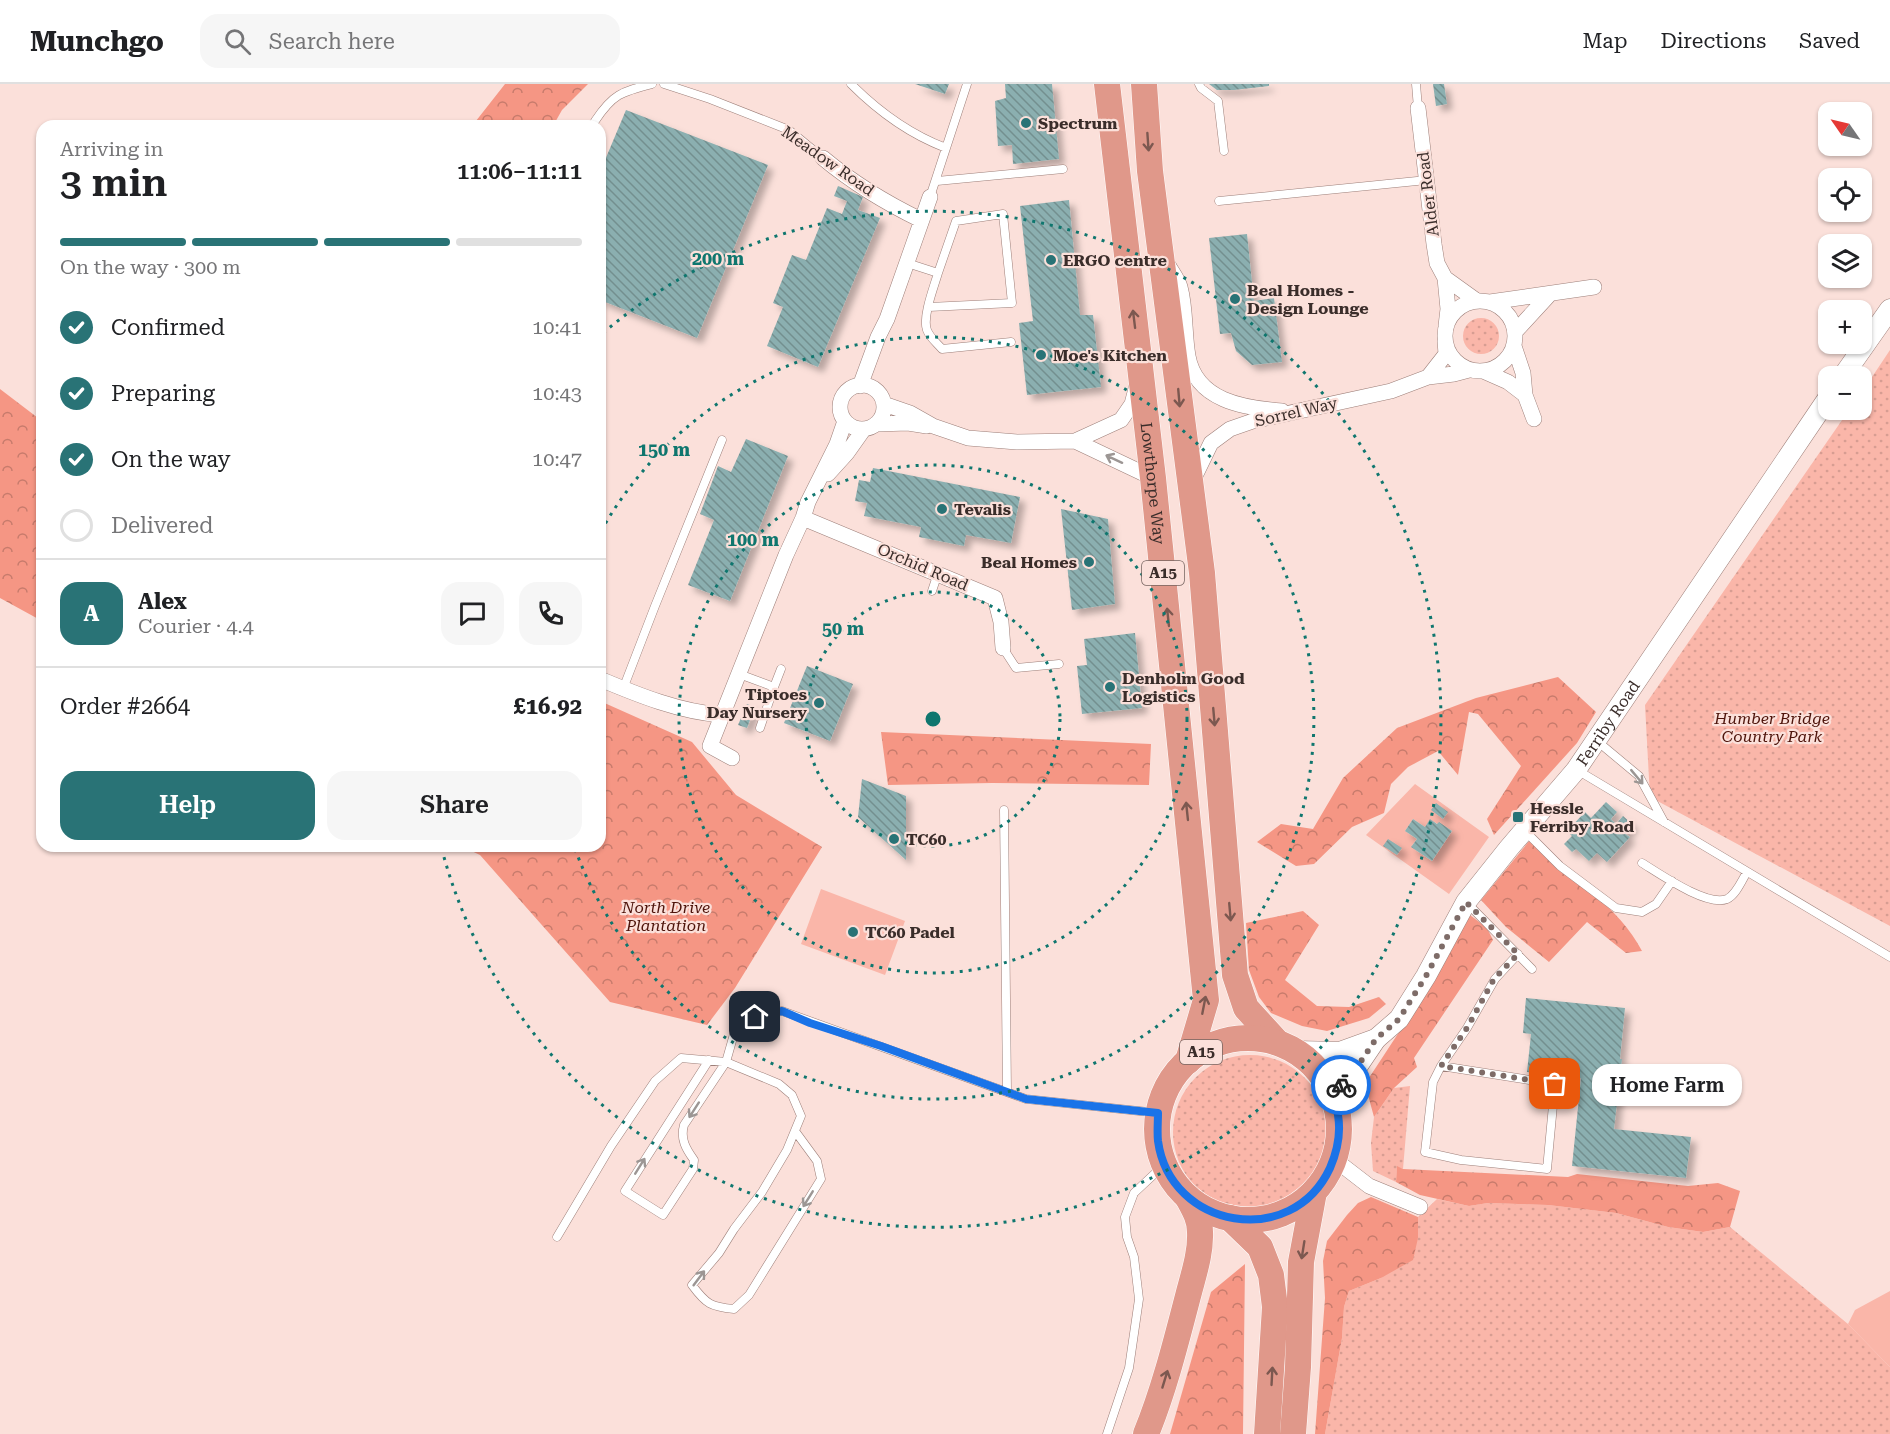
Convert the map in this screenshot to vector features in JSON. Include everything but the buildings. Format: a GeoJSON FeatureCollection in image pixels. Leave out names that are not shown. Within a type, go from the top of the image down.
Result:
{"type":"FeatureCollection","features":[{"type":"Feature","properties":{"kind":"highway","name":"Lowthorpe Way"},"geometry":{"type":"LineString","coordinates":[[1107,84],[1153,478],[1206,1000],[1188,1061]]}},
{"type":"Feature","properties":{"kind":"highway","name":"A15"},"geometry":{"type":"LineString","coordinates":[[1144,84],[1150,171],[1202,573],[1235,975],[1246,1008],[1286,1046],[1317,1069],[1332,1093],[1338,1115],[1339,1137],[1334,1159],[1326,1177],[1314,1192],[1296,1206],[1275,1216],[1253,1220],[1230,1218],[1208,1211],[1188,1198],[1174,1183],[1164,1165],[1158,1140],[1158,1113],[1164,1094],[1174,1076],[1188,1061],[1207,1047],[1230,1039],[1253,1038],[1286,1046]]}},
{"type":"Feature","properties":{"kind":"highway","name":"A15"},"geometry":{"type":"LineString","coordinates":[[1293,1434],[1298,1367],[1301,1262],[1314,1192]]}},
{"type":"Feature","properties":{"kind":"highway"},"geometry":{"type":"LineString","coordinates":[[1146,1434],[1177,1338],[1199,1253],[1200,1232],[1197,1215],[1188,1198]]}},
{"type":"Feature","properties":{"kind":"highway","name":"A15"},"geometry":{"type":"LineString","coordinates":[[1230,1218],[1260,1247],[1271,1275],[1275,1307],[1268,1434]]}},
{"type":"Feature","properties":{"kind":"street","name":"Alder Road"},"geometry":{"type":"LineString","coordinates":[[1418,108],[1437,263],[1445,278],[1448,309],[1446,332]]}},
{"type":"Feature","properties":{"kind":"street","name":"Meadow Road"},"geometry":{"type":"LineString","coordinates":[[823,158],[845,176],[889,204],[921,220]]}},
{"type":"Feature","properties":{"kind":"street"},"geometry":{"type":"LineString","coordinates":[[866,387],[878,337],[887,319],[930,197]]}},
{"type":"Feature","properties":{"kind":"street","name":"Sorrel Way"},"geometry":{"type":"LineString","coordinates":[[1162,256],[1180,285],[1188,358],[1197,380],[1224,400],[1271,410],[1294,412]]}},
{"type":"Feature","properties":{"kind":"street"},"geometry":{"type":"LineString","coordinates":[[1445,278],[1502,309],[1511,319],[1523,374],[1525,395],[1534,419]]}},
{"type":"Feature","properties":{"kind":"street"},"geometry":{"type":"LineString","coordinates":[[1428,377],[1446,354],[1446,332],[1453,313],[1464,305],[1594,287]]}},
{"type":"Feature","properties":{"kind":"street"},"geometry":{"type":"LineString","coordinates":[[1476,370],[1496,367],[1507,358],[1514,339],[1549,295]]}},
{"type":"Feature","properties":{"kind":"street"},"geometry":{"type":"LineString","coordinates":[[1851,366],[1890,309]]}},
{"type":"Feature","properties":{"kind":"street"},"geometry":{"type":"LineString","coordinates":[[1446,332],[1449,352],[1458,363],[1508,382],[1525,395]]}},
{"type":"Feature","properties":{"kind":"street","name":"Sorrel Way"},"geometry":{"type":"LineString","coordinates":[[1191,484],[1211,443],[1230,429],[1253,421],[1391,392],[1428,377],[1476,370]]}},
{"type":"Feature","properties":{"kind":"street"},"geometry":{"type":"LineString","coordinates":[[884,404],[910,413],[933,426],[968,438],[1017,442],[1075,441],[1121,420],[1132,404],[1141,373]]}},
{"type":"Feature","properties":{"kind":"street"},"geometry":{"type":"LineString","coordinates":[[814,489],[870,427],[884,412],[882,397],[866,387],[851,389],[845,393],[840,407],[845,421],[856,429],[870,427],[908,423],[933,426]]}},
{"type":"Feature","properties":{"kind":"street","name":"Ferriby Road"},"geometry":{"type":"LineString","coordinates":[[1332,1093],[1353,1073],[1376,1039],[1399,1019],[1426,976],[1466,902],[1576,770],[1597,741],[1818,413]]}},
{"type":"Feature","properties":{"kind":"street"},"geometry":{"type":"LineString","coordinates":[[732,758],[710,746],[786,555],[814,489],[837,444],[845,421]]}},
{"type":"Feature","properties":{"kind":"street"},"geometry":{"type":"LineString","coordinates":[[1075,441],[1153,478]]}},
{"type":"Feature","properties":{"kind":"street","name":"Orchid Road"},"geometry":{"type":"LineString","coordinates":[[803,518],[995,598],[1001,622],[1003,648]]}},
{"type":"Feature","properties":{"kind":"street"},"geometry":{"type":"LineString","coordinates":[[606,682],[674,705],[708,714],[722,715]]}},
{"type":"Feature","properties":{"kind":"street","name":"Ferriby Road"},"geometry":{"type":"LineString","coordinates":[[1286,1046],[1340,1052],[1376,1039]]}},
{"type":"Feature","properties":{"kind":"street"},"geometry":{"type":"LineString","coordinates":[[1334,1159],[1369,1186],[1420,1207]]}},
{"type":"Feature","properties":{"kind":"lane"},"geometry":{"type":"LineString","coordinates":[[596,120],[607,104],[625,91],[652,84]]}},
{"type":"Feature","properties":{"kind":"lane","name":"Meadow Road"},"geometry":{"type":"LineString","coordinates":[[664,84],[710,99],[789,130],[823,158]]}},
{"type":"Feature","properties":{"kind":"lane"},"geometry":{"type":"LineString","coordinates":[[850,84],[870,103],[903,128],[946,148]]}},
{"type":"Feature","properties":{"kind":"lane"},"geometry":{"type":"LineString","coordinates":[[930,197],[967,84]]}},
{"type":"Feature","properties":{"kind":"lane"},"geometry":{"type":"LineString","coordinates":[[1199,84],[1218,101],[1224,152]]}},
{"type":"Feature","properties":{"kind":"lane"},"geometry":{"type":"LineString","coordinates":[[1416,84],[1418,108]]}},
{"type":"Feature","properties":{"kind":"lane"},"geometry":{"type":"LineString","coordinates":[[937,181],[1063,169]]}},
{"type":"Feature","properties":{"kind":"lane"},"geometry":{"type":"LineString","coordinates":[[1219,201],[1426,180]]}},
{"type":"Feature","properties":{"kind":"lane"},"geometry":{"type":"LineString","coordinates":[[929,307],[1012,303],[1003,214],[956,221],[938,273],[926,316],[926,328],[942,349],[1011,342]]}},
{"type":"Feature","properties":{"kind":"lane"},"geometry":{"type":"LineString","coordinates":[[907,263],[938,273]]}},
{"type":"Feature","properties":{"kind":"lane"},"geometry":{"type":"LineString","coordinates":[[623,689],[722,440]]}},
{"type":"Feature","properties":{"kind":"lane"},"geometry":{"type":"LineString","coordinates":[[932,591],[938,573]]}},
{"type":"Feature","properties":{"kind":"lane"},"geometry":{"type":"LineString","coordinates":[[1003,648],[1016,668],[1059,664]]}},
{"type":"Feature","properties":{"kind":"lane"},"geometry":{"type":"LineString","coordinates":[[760,728],[781,669]]}},
{"type":"Feature","properties":{"kind":"lane"},"geometry":{"type":"LineString","coordinates":[[739,674],[774,687]]}},
{"type":"Feature","properties":{"kind":"lane"},"geometry":{"type":"LineString","coordinates":[[1597,741],[1639,776],[1665,824]]}},
{"type":"Feature","properties":{"kind":"lane"},"geometry":{"type":"LineString","coordinates":[[1576,770],[1890,957]]}},
{"type":"Feature","properties":{"kind":"lane"},"geometry":{"type":"LineString","coordinates":[[1004,810],[1007,1092]]}},
{"type":"Feature","properties":{"kind":"lane"},"geometry":{"type":"LineString","coordinates":[[1525,831],[1560,866],[1616,908],[1642,912],[1656,904],[1672,881]]}},
{"type":"Feature","properties":{"kind":"lane"},"geometry":{"type":"LineString","coordinates":[[1642,863],[1705,898],[1717,900],[1727,899],[1733,895],[1747,872]]}},
{"type":"Feature","properties":{"kind":"lane"},"geometry":{"type":"LineString","coordinates":[[1466,902],[1532,969]]}},
{"type":"Feature","properties":{"kind":"lane"},"geometry":{"type":"LineString","coordinates":[[1441,1066],[1555,1084],[1547,1169],[1461,1160],[1425,1152],[1433,1082],[1441,1066],[1467,1028],[1494,979],[1518,954]]}},
{"type":"Feature","properties":{"kind":"lane"},"geometry":{"type":"LineString","coordinates":[[709,1060],[625,1191],[663,1215],[693,1169],[694,1160],[684,1146],[682,1132],[684,1125],[726,1062],[734,1034],[755,1017],[782,1011],[1026,1099],[1158,1113]]}},
{"type":"Feature","properties":{"kind":"lane"},"geometry":{"type":"LineString","coordinates":[[557,1237],[611,1146],[655,1081],[681,1058],[726,1062],[779,1084],[792,1095],[801,1116],[787,1150],[762,1192],[734,1228],[719,1253],[692,1285],[703,1300],[716,1308],[734,1309],[749,1295],[821,1179],[817,1161],[795,1131]]}},
{"type":"Feature","properties":{"kind":"lane"},"geometry":{"type":"LineString","coordinates":[[1107,1434],[1129,1368],[1139,1299],[1134,1257],[1127,1237],[1125,1217],[1134,1193],[1164,1165]]}},
{"type":"Feature","properties":{"kind":"green space"},"geometry":{"type":"Polygon","coordinates":[[[505,84],[588,84],[562,110],[556,120],[477,120],[505,84]]]}},
{"type":"Feature","properties":{"kind":"green space"},"geometry":{"type":"Polygon","coordinates":[[[1481,318],[1493,324],[1499,336],[1493,348],[1481,354],[1469,348],[1463,336],[1469,324],[1481,318]]]}},
{"type":"Feature","properties":{"kind":"green space","name":"Humber Bridge Country Park"},"geometry":{"type":"Polygon","coordinates":[[[1890,350],[1890,926],[1650,797],[1645,705],[1842,420],[1872,420],[1872,377],[1890,350]]]}},
{"type":"Feature","properties":{"kind":"green space"},"geometry":{"type":"Polygon","coordinates":[[[0,389],[36,416],[36,618],[0,598],[0,389]]]}},
{"type":"Feature","properties":{"kind":"green space"},"geometry":{"type":"Polygon","coordinates":[[[1558,677],[1596,712],[1577,743],[1494,835],[1487,819],[1521,766],[1478,714],[1469,712],[1458,775],[1438,751],[1408,767],[1391,784],[1384,813],[1352,827],[1314,864],[1296,866],[1257,842],[1281,824],[1313,829],[1343,778],[1397,728],[1476,698],[1558,677]]]}},
{"type":"Feature","properties":{"kind":"green space","name":"North Drive Plantation"},"geometry":{"type":"Polygon","coordinates":[[[606,704],[692,742],[736,795],[822,847],[735,988],[707,1025],[610,1002],[480,855],[474,852],[606,852],[606,704]]]}},
{"type":"Feature","properties":{"kind":"green space"},"geometry":{"type":"Polygon","coordinates":[[[881,732],[1151,744],[1149,785],[992,783],[888,785],[881,732]]]}},
{"type":"Feature","properties":{"kind":"green space"},"geometry":{"type":"Polygon","coordinates":[[[1415,784],[1489,837],[1449,894],[1366,835],[1415,784]],[[1413,819],[1405,831],[1417,839],[1411,847],[1432,861],[1452,831],[1430,820],[1425,827],[1413,819]]]}},
{"type":"Feature","properties":{"kind":"green space"},"geometry":{"type":"Polygon","coordinates":[[[1530,840],[1607,906],[1633,935],[1642,951],[1626,953],[1587,922],[1549,962],[1506,927],[1481,900],[1530,840]]]}},
{"type":"Feature","properties":{"kind":"green space","name":"TC60 Padel"},"geometry":{"type":"Polygon","coordinates":[[[821,889],[905,921],[885,975],[801,944],[821,889]]]}},
{"type":"Feature","properties":{"kind":"green space"},"geometry":{"type":"Polygon","coordinates":[[[1303,911],[1319,925],[1285,980],[1317,1006],[1349,1007],[1379,997],[1386,1004],[1369,1018],[1327,1031],[1302,1026],[1271,1013],[1259,997],[1249,970],[1246,923],[1303,911]]]}},
{"type":"Feature","properties":{"kind":"green space"},"geometry":{"type":"Polygon","coordinates":[[[1470,915],[1487,928],[1493,940],[1414,1058],[1417,1067],[1394,1088],[1374,1117],[1365,1084],[1443,965],[1470,915]]]}},
{"type":"Feature","properties":{"kind":"green space"},"geometry":{"type":"Polygon","coordinates":[[[1250,1055],[1279,1061],[1293,1068],[1304,1078],[1314,1089],[1321,1103],[1327,1132],[1321,1161],[1314,1175],[1304,1186],[1293,1196],[1279,1203],[1250,1209],[1221,1203],[1207,1196],[1196,1186],[1186,1175],[1179,1161],[1173,1132],[1179,1103],[1186,1089],[1196,1078],[1207,1068],[1221,1061],[1250,1055]]]}},
{"type":"Feature","properties":{"kind":"green space"},"geometry":{"type":"Polygon","coordinates":[[[1410,1086],[1403,1169],[1397,1167],[1396,1182],[1373,1171],[1371,1143],[1374,1117],[1394,1088],[1410,1086]]]}},
{"type":"Feature","properties":{"kind":"green space"},"geometry":{"type":"Polygon","coordinates":[[[1397,1166],[1403,1169],[1568,1177],[1577,1174],[1688,1186],[1718,1183],[1740,1191],[1730,1227],[1703,1232],[1668,1227],[1616,1213],[1548,1205],[1488,1203],[1469,1206],[1420,1195],[1396,1182],[1397,1166]]]}},
{"type":"Feature","properties":{"kind":"green space"},"geometry":{"type":"Polygon","coordinates":[[[1371,1197],[1418,1217],[1418,1238],[1413,1260],[1381,1278],[1349,1291],[1344,1307],[1342,1338],[1325,1434],[1315,1434],[1325,1298],[1323,1261],[1327,1241],[1358,1203],[1371,1197]]]}},
{"type":"Feature","properties":{"kind":"green space"},"geometry":{"type":"Polygon","coordinates":[[[1437,1199],[1469,1206],[1488,1203],[1548,1205],[1616,1213],[1668,1227],[1703,1232],[1730,1227],[1848,1324],[1890,1367],[1890,1434],[1325,1434],[1342,1338],[1344,1307],[1349,1291],[1381,1278],[1418,1238],[1418,1217],[1437,1199]]]}},
{"type":"Feature","properties":{"kind":"green space"},"geometry":{"type":"Polygon","coordinates":[[[1245,1264],[1243,1434],[1170,1434],[1211,1292],[1245,1264]]]}},
{"type":"Feature","properties":{"kind":"green space"},"geometry":{"type":"Polygon","coordinates":[[[1890,1291],[1890,1367],[1848,1324],[1855,1310],[1890,1291]]]}},
{"type":"Feature","properties":{"kind":"way so far"},"geometry":{"type":"LineString","coordinates":[[1341,1085],[1353,1073],[1376,1039],[1399,1019],[1426,976],[1466,902],[1518,954],[1494,979],[1467,1028],[1441,1066],[1555,1084]]}},
{"type":"Feature","properties":{"kind":"place","name":"Spectrum"},"geometry":{"type":"Point","coordinates":[1026,123]}},
{"type":"Feature","properties":{"kind":"place","name":"ERGO centre"},"geometry":{"type":"Point","coordinates":[1051,260]}},
{"type":"Feature","properties":{"kind":"place","name":"Beal Homes - Design Lounge"},"geometry":{"type":"Point","coordinates":[1235,299]}},
{"type":"Feature","properties":{"kind":"place","name":"Moe's Kitchen"},"geometry":{"type":"Point","coordinates":[1041,355]}},
{"type":"Feature","properties":{"kind":"place","name":"Tevalis"},"geometry":{"type":"Point","coordinates":[942,509]}},
{"type":"Feature","properties":{"kind":"place","name":"Beal Homes"},"geometry":{"type":"Point","coordinates":[1089,562]}},
{"type":"Feature","properties":{"kind":"place","name":"Denholm Good Logistics"},"geometry":{"type":"Point","coordinates":[1110,687]}},
{"type":"Feature","properties":{"kind":"place","name":"Tiptoes Day Nursery"},"geometry":{"type":"Point","coordinates":[819,703]}},
{"type":"Feature","properties":{"kind":"place","name":"Hessle Ferriby Road"},"geometry":{"type":"Point","coordinates":[1518,817]}},
{"type":"Feature","properties":{"kind":"place","name":"TC60"},"geometry":{"type":"Point","coordinates":[894,839]}},
{"type":"Feature","properties":{"kind":"place","name":"TC60 Padel"},"geometry":{"type":"Point","coordinates":[853,932]}},
{"type":"Feature","properties":{"kind":"place","name":"Home Farm"},"geometry":{"type":"Point","coordinates":[1555,1084]}},
{"type":"Feature","properties":{"kind":"route"},"geometry":{"type":"LineString","coordinates":[[755,1017],[782,1011],[1026,1099],[1158,1113],[1158,1140],[1164,1165],[1174,1183],[1188,1198],[1208,1211],[1230,1218],[1253,1220],[1275,1216],[1296,1206],[1314,1192],[1326,1177],[1334,1159],[1339,1137],[1338,1115],[1332,1093],[1341,1085]]}}]}
